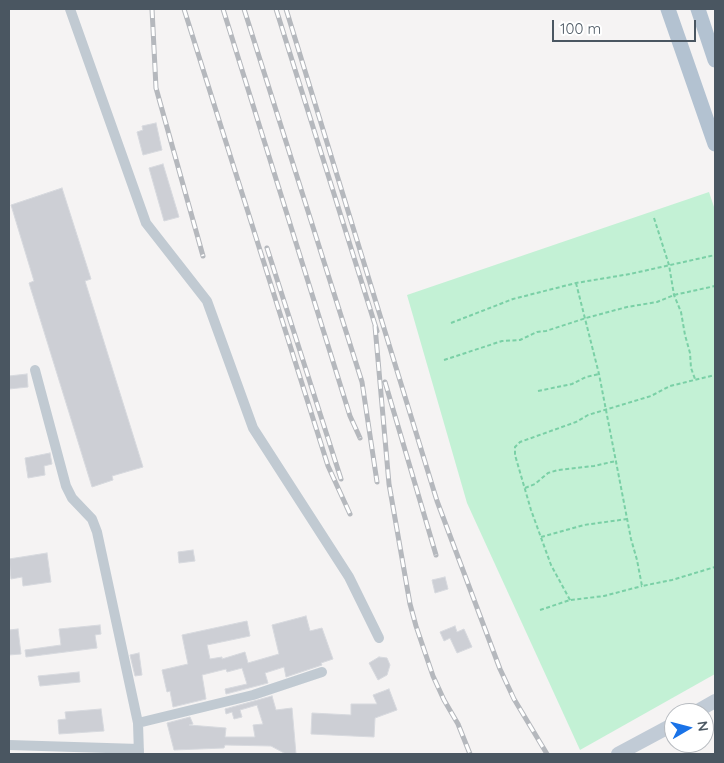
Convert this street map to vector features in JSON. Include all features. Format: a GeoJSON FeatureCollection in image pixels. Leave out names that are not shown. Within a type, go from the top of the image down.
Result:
{"type":"FeatureCollection","features":[{"type":"Feature","properties":{"kind":"main road"},"geometry":{"type":"LineString","coordinates":[[668,9],[715,144]]}},
{"type":"Feature","properties":{"kind":"main road"},"geometry":{"type":"LineString","coordinates":[[698,9],[715,60]]}},
{"type":"Feature","properties":{"kind":"street"},"geometry":{"type":"LineString","coordinates":[[70,9],[146,223],[206,301],[252,428],[349,577],[379,638]]}},
{"type":"Feature","properties":{"kind":"street"},"geometry":{"type":"LineString","coordinates":[[9,745],[139,752],[138,723],[97,532],[92,519],[72,498],[66,486],[35,370]]}},
{"type":"Feature","properties":{"kind":"street"},"geometry":{"type":"LineString","coordinates":[[138,723],[253,695],[322,672]]}},
{"type":"Feature","properties":{"kind":"street"},"geometry":{"type":"LineString","coordinates":[[618,754],[664,729]]}},
{"type":"Feature","properties":{"kind":"path"},"geometry":{"type":"LineString","coordinates":[[654,218],[669,265],[674,295],[681,312],[695,379]]}},
{"type":"Feature","properties":{"kind":"path"},"geometry":{"type":"LineString","coordinates":[[450,323],[513,299],[576,283],[630,274],[715,255]]}},
{"type":"Feature","properties":{"kind":"path"},"geometry":{"type":"LineString","coordinates":[[576,283],[599,374],[642,586]]}},
{"type":"Feature","properties":{"kind":"path"},"geometry":{"type":"LineString","coordinates":[[444,360],[502,342],[520,340],[537,332],[546,331],[586,318],[657,302],[674,295],[715,286]]}},
{"type":"Feature","properties":{"kind":"path"},"geometry":{"type":"LineString","coordinates":[[538,391],[572,384],[586,377],[599,374]]}},
{"type":"Feature","properties":{"kind":"path"},"geometry":{"type":"LineString","coordinates":[[570,600],[552,565],[531,510],[515,455],[516,447],[520,442],[576,422],[588,415],[651,396],[670,386],[715,375]]}},
{"type":"Feature","properties":{"kind":"path"},"geometry":{"type":"LineString","coordinates":[[525,488],[535,484],[548,473],[558,470],[594,466],[616,461]]}},
{"type":"Feature","properties":{"kind":"path"},"geometry":{"type":"LineString","coordinates":[[541,537],[584,525],[628,519]]}},
{"type":"Feature","properties":{"kind":"path"},"geometry":{"type":"LineString","coordinates":[[540,610],[570,600],[604,596],[672,580],[715,567]]}},
{"type":"Feature","properties":{"kind":"green space"},"geometry":{"type":"Polygon","coordinates":[[[709,192],[715,210],[715,674],[580,750],[467,503],[407,295],[709,192]]]}},
{"type":"Feature","properties":{"kind":"building"},"geometry":{"type":"Polygon","coordinates":[[[156,123],[162,150],[143,155],[137,132],[143,130],[142,126],[156,123]]]}},
{"type":"Feature","properties":{"kind":"building"},"geometry":{"type":"Polygon","coordinates":[[[163,164],[179,217],[164,221],[149,168],[163,164]]]}},
{"type":"Feature","properties":{"kind":"building"},"geometry":{"type":"Polygon","coordinates":[[[62,188],[91,279],[85,281],[143,467],[112,476],[113,480],[92,487],[29,283],[34,281],[11,205],[62,188]]]}},
{"type":"Feature","properties":{"kind":"building"},"geometry":{"type":"Polygon","coordinates":[[[27,374],[28,387],[9,389],[9,376],[27,374]]]}},
{"type":"Feature","properties":{"kind":"building"},"geometry":{"type":"Polygon","coordinates":[[[50,453],[52,464],[44,466],[45,475],[28,478],[25,458],[50,453]]]}},
{"type":"Feature","properties":{"kind":"building"},"geometry":{"type":"Polygon","coordinates":[[[193,550],[195,561],[179,563],[178,552],[193,550]]]}},
{"type":"Feature","properties":{"kind":"building"},"geometry":{"type":"Polygon","coordinates":[[[47,553],[51,582],[23,586],[22,577],[11,579],[9,559],[47,553]]]}},
{"type":"Feature","properties":{"kind":"building"},"geometry":{"type":"Polygon","coordinates":[[[445,577],[448,589],[435,593],[432,580],[445,577]]]}},
{"type":"Feature","properties":{"kind":"building"},"geometry":{"type":"Polygon","coordinates":[[[306,616],[310,631],[322,628],[333,659],[321,663],[322,665],[286,677],[284,667],[265,673],[268,683],[226,694],[225,689],[247,684],[242,668],[227,672],[226,669],[202,675],[206,699],[173,707],[170,691],[167,692],[162,670],[188,664],[182,635],[247,621],[250,636],[207,645],[210,659],[222,657],[222,659],[245,652],[248,663],[279,654],[272,625],[306,616]]]}},
{"type":"Feature","properties":{"kind":"building"},"geometry":{"type":"Polygon","coordinates":[[[100,625],[101,634],[95,635],[97,648],[26,657],[25,650],[61,645],[59,629],[100,625]]]}},
{"type":"Feature","properties":{"kind":"building"},"geometry":{"type":"Polygon","coordinates":[[[455,626],[457,632],[464,629],[472,647],[457,653],[450,638],[444,641],[440,632],[455,626]]]}},
{"type":"Feature","properties":{"kind":"building"},"geometry":{"type":"Polygon","coordinates":[[[18,629],[21,654],[9,655],[9,630],[18,629]]]}},
{"type":"Feature","properties":{"kind":"building"},"geometry":{"type":"Polygon","coordinates":[[[139,653],[142,675],[135,676],[130,655],[139,653]]]}},
{"type":"Feature","properties":{"kind":"building"},"geometry":{"type":"Polygon","coordinates":[[[379,657],[387,658],[390,665],[387,675],[378,680],[369,663],[379,657]]]}},
{"type":"Feature","properties":{"kind":"building"},"geometry":{"type":"Polygon","coordinates":[[[79,672],[80,682],[40,686],[38,676],[79,672]]]}},
{"type":"Feature","properties":{"kind":"building"},"geometry":{"type":"Polygon","coordinates":[[[389,689],[397,710],[375,718],[374,737],[311,734],[312,713],[351,715],[351,704],[377,704],[373,695],[389,689]]]}},
{"type":"Feature","properties":{"kind":"building"},"geometry":{"type":"Polygon","coordinates":[[[272,696],[276,710],[292,708],[296,754],[286,754],[271,746],[225,745],[224,748],[174,750],[167,723],[190,717],[193,724],[189,725],[226,728],[225,737],[255,737],[253,725],[263,724],[257,705],[240,710],[242,717],[234,719],[232,712],[226,714],[225,709],[272,696]]]}},
{"type":"Feature","properties":{"kind":"building"},"geometry":{"type":"Polygon","coordinates":[[[101,709],[104,731],[59,734],[58,720],[66,719],[65,712],[101,709]]]}},
{"type":"Feature","properties":{"kind":"railway"},"geometry":{"type":"LineString","coordinates":[[152,9],[156,88],[203,256]]}},
{"type":"Feature","properties":{"kind":"railway"},"geometry":{"type":"LineString","coordinates":[[184,9],[328,466],[350,514]]}},
{"type":"Feature","properties":{"kind":"railway"},"geometry":{"type":"LineString","coordinates":[[223,9],[350,416],[360,438]]}},
{"type":"Feature","properties":{"kind":"railway"},"geometry":{"type":"LineString","coordinates":[[244,9],[362,382],[377,482]]}},
{"type":"Feature","properties":{"kind":"railway"},"geometry":{"type":"LineString","coordinates":[[276,9],[377,331]]}},
{"type":"Feature","properties":{"kind":"railway"},"geometry":{"type":"LineString","coordinates":[[286,9],[437,501],[500,669],[514,699],[547,754]]}},
{"type":"Feature","properties":{"kind":"railway"},"geometry":{"type":"LineString","coordinates":[[267,248],[341,479]]}},
{"type":"Feature","properties":{"kind":"railway"},"geometry":{"type":"LineString","coordinates":[[375,326],[389,484],[410,604],[433,676],[458,724],[470,754]]}},
{"type":"Feature","properties":{"kind":"railway"},"geometry":{"type":"LineString","coordinates":[[385,382],[436,555]]}}]}
